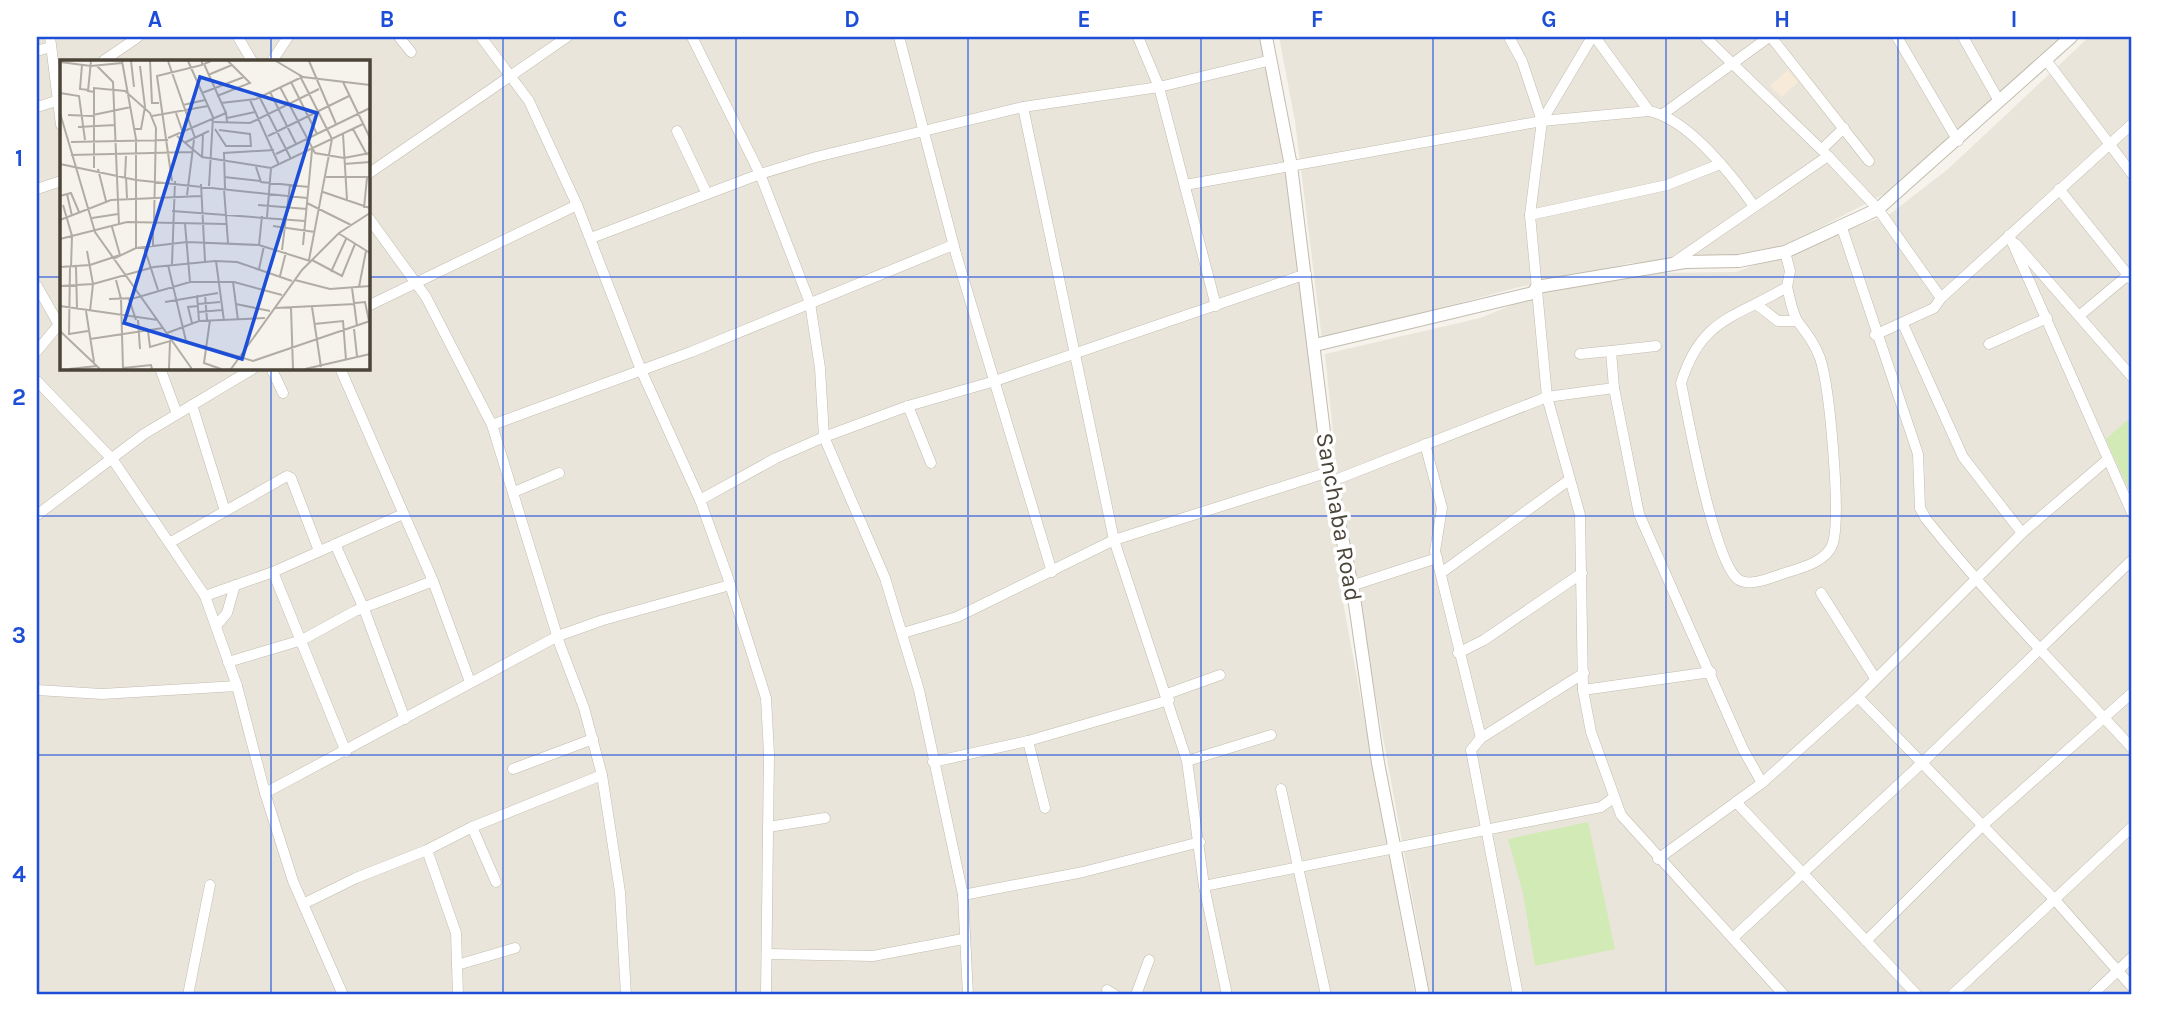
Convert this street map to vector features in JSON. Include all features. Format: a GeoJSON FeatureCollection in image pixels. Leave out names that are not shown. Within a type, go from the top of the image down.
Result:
{"type":"FeatureCollection","features":[{"type":"Feature","properties":{"kind":"street"},"geometry":{"type":"LineString","coordinates":[[104,60],[138,37]]}},
{"type":"Feature","properties":{"kind":"street"},"geometry":{"type":"LineString","coordinates":[[238,37],[250,60]]}},
{"type":"Feature","properties":{"kind":"street"},"geometry":{"type":"LineString","coordinates":[[273,60],[288,37]]}},
{"type":"Feature","properties":{"kind":"street"},"geometry":{"type":"LineString","coordinates":[[399,37],[411,52]]}},
{"type":"Feature","properties":{"kind":"street"},"geometry":{"type":"LineString","coordinates":[[481,37],[529,101],[577,205],[640,370],[700,500],[766,698],[766,995]]}},
{"type":"Feature","properties":{"kind":"street"},"geometry":{"type":"LineString","coordinates":[[369,173],[567,37]]}},
{"type":"Feature","properties":{"kind":"street"},"geometry":{"type":"LineString","coordinates":[[695,37],[760,174],[810,303],[820,368],[824,438],[885,579],[919,690],[963,895],[963,939],[968,995]]}},
{"type":"Feature","properties":{"kind":"street"},"geometry":{"type":"LineString","coordinates":[[899,37],[953,245],[1052,572]]}},
{"type":"Feature","properties":{"kind":"street"},"geometry":{"type":"LineString","coordinates":[[1138,37],[1158,87],[1216,306]]}},
{"type":"Feature","properties":{"kind":"street","name":"Sanchaba Road"},"geometry":{"type":"LineString","coordinates":[[1266,37],[1291,166],[1330,477],[1352,586],[1378,763],[1423,995]]}},
{"type":"Feature","properties":{"kind":"street"},"geometry":{"type":"LineString","coordinates":[[1510,37],[1522,61],[1542,121]]}},
{"type":"Feature","properties":{"kind":"street"},"geometry":{"type":"LineString","coordinates":[[1649,111],[1594,37],[1542,121],[1530,215],[1547,397],[1580,515],[1583,690],[1591,732],[1620,815],[1658,859],[1734,937],[1784,995]]}},
{"type":"Feature","properties":{"kind":"street"},"geometry":{"type":"LineString","coordinates":[[1705,37],[1825,153],[1878,209],[1941,298]]}},
{"type":"Feature","properties":{"kind":"street"},"geometry":{"type":"LineString","coordinates":[[1663,114],[1770,37],[1869,162]]}},
{"type":"Feature","properties":{"kind":"street"},"geometry":{"type":"LineString","coordinates":[[1897,37],[1958,141]]}},
{"type":"Feature","properties":{"kind":"street"},"geometry":{"type":"LineString","coordinates":[[1963,37],[1999,101]]}},
{"type":"Feature","properties":{"kind":"street"},"geometry":{"type":"LineString","coordinates":[[1315,345],[1467,311],[1533,293],[1537,287],[1670,265],[1740,261],[1785,251],[1878,209],[1958,141],[2071,37]]}},
{"type":"Feature","properties":{"kind":"street"},"geometry":{"type":"LineString","coordinates":[[37,51],[50,42],[58,80],[56,101],[60,120]]}},
{"type":"Feature","properties":{"kind":"street"},"geometry":{"type":"LineString","coordinates":[[590,238],[760,174],[923,130],[1023,107],[1158,87],[1271,60]]}},
{"type":"Feature","properties":{"kind":"street"},"geometry":{"type":"LineString","coordinates":[[2046,60],[2132,174]]}},
{"type":"Feature","properties":{"kind":"street"},"geometry":{"type":"LineString","coordinates":[[37,107],[56,101]]}},
{"type":"Feature","properties":{"kind":"street"},"geometry":{"type":"LineString","coordinates":[[1023,107],[1114,540],[1187,761],[1204,886],[1227,995]]}},
{"type":"Feature","properties":{"kind":"street"},"geometry":{"type":"LineString","coordinates":[[1185,185],[1291,166],[1301,167],[1542,121],[1649,111],[1663,114],[1720,164],[1754,205]]}},
{"type":"Feature","properties":{"kind":"street"},"geometry":{"type":"LineString","coordinates":[[1875,335],[1934,308],[1941,298],[2132,124]]}},
{"type":"Feature","properties":{"kind":"street"},"geometry":{"type":"LineString","coordinates":[[1670,265],[1825,153],[1844,128]]}},
{"type":"Feature","properties":{"kind":"street"},"geometry":{"type":"LineString","coordinates":[[677,131],[707,194]]}},
{"type":"Feature","properties":{"kind":"street"},"geometry":{"type":"LineString","coordinates":[[1530,215],[1667,185],[1720,164]]}},
{"type":"Feature","properties":{"kind":"street"},"geometry":{"type":"LineString","coordinates":[[37,189],[60,181]]}},
{"type":"Feature","properties":{"kind":"street"},"geometry":{"type":"LineString","coordinates":[[2059,189],[2130,277],[2079,316]]}},
{"type":"Feature","properties":{"kind":"street"},"geometry":{"type":"LineString","coordinates":[[369,306],[577,205]]}},
{"type":"Feature","properties":{"kind":"street"},"geometry":{"type":"LineString","coordinates":[[369,218],[417,283],[492,425],[593,739],[602,775],[620,892],[626,995]]}},
{"type":"Feature","properties":{"kind":"street"},"geometry":{"type":"LineString","coordinates":[[1841,225],[1875,335],[1917,454],[1920,508],[1975,580],[2042,648],[2132,748]]}},
{"type":"Feature","properties":{"kind":"street"},"geometry":{"type":"LineString","coordinates":[[2009,235],[2132,377]]}},
{"type":"Feature","properties":{"kind":"street"},"geometry":{"type":"LineString","coordinates":[[2009,235],[2132,513]]}},
{"type":"Feature","properties":{"kind":"street"},"geometry":{"type":"LineString","coordinates":[[492,425],[640,370],[953,245]]}},
{"type":"Feature","properties":{"kind":"street"},"geometry":{"type":"LineString","coordinates":[[1785,251],[1790,271],[1787,287],[1797,321],[1811,338],[1825,379],[1834,490],[1833,542],[1828,553],[1808,566],[1754,582],[1741,581],[1731,572],[1712,524],[1681,383],[1688,361],[1712,327],[1787,287]]}},
{"type":"Feature","properties":{"kind":"street"},"geometry":{"type":"LineString","coordinates":[[700,500],[776,458],[908,406],[995,381],[1306,274]]}},
{"type":"Feature","properties":{"kind":"street"},"geometry":{"type":"LineString","coordinates":[[37,286],[60,323],[37,351]]}},
{"type":"Feature","properties":{"kind":"street"},"geometry":{"type":"LineString","coordinates":[[1756,304],[1778,321],[1797,321]]}},
{"type":"Feature","properties":{"kind":"street"},"geometry":{"type":"LineString","coordinates":[[1989,344],[2047,318]]}},
{"type":"Feature","properties":{"kind":"street"},"geometry":{"type":"LineString","coordinates":[[1903,324],[1963,457],[2022,533]]}},
{"type":"Feature","properties":{"kind":"street"},"geometry":{"type":"LineString","coordinates":[[1580,354],[1656,346]]}},
{"type":"Feature","properties":{"kind":"street"},"geometry":{"type":"LineString","coordinates":[[1611,351],[1614,388],[1639,514],[1743,749],[1762,783]]}},
{"type":"Feature","properties":{"kind":"street"},"geometry":{"type":"LineString","coordinates":[[160,369],[177,414]]}},
{"type":"Feature","properties":{"kind":"street"},"geometry":{"type":"LineString","coordinates":[[37,514],[113,460],[144,434],[252,369]]}},
{"type":"Feature","properties":{"kind":"street"},"geometry":{"type":"LineString","coordinates":[[272,369],[284,393]]}},
{"type":"Feature","properties":{"kind":"street"},"geometry":{"type":"LineString","coordinates":[[340,369],[433,581],[470,682]]}},
{"type":"Feature","properties":{"kind":"street"},"geometry":{"type":"LineString","coordinates":[[37,381],[113,460],[205,596],[237,685],[265,793],[303,904],[343,995]]}},
{"type":"Feature","properties":{"kind":"street"},"geometry":{"type":"LineString","coordinates":[[903,633],[957,617],[1114,540],[1330,477],[1547,397],[1614,388]]}},
{"type":"Feature","properties":{"kind":"street"},"geometry":{"type":"LineString","coordinates":[[192,405],[225,511]]}},
{"type":"Feature","properties":{"kind":"street"},"geometry":{"type":"LineString","coordinates":[[908,406],[931,463]]}},
{"type":"Feature","properties":{"kind":"street"},"geometry":{"type":"LineString","coordinates":[[1425,444],[1442,508],[1437,558],[1458,653],[1481,738]]}},
{"type":"Feature","properties":{"kind":"street"},"geometry":{"type":"LineString","coordinates":[[1658,859],[1762,783],[1858,697],[2022,533],[2107,460]]}},
{"type":"Feature","properties":{"kind":"street"},"geometry":{"type":"LineString","coordinates":[[514,492],[559,472]]}},
{"type":"Feature","properties":{"kind":"street"},"geometry":{"type":"LineString","coordinates":[[171,542],[286,476],[291,478],[319,551]]}},
{"type":"Feature","properties":{"kind":"street"},"geometry":{"type":"LineString","coordinates":[[1441,573],[1569,480]]}},
{"type":"Feature","properties":{"kind":"street"},"geometry":{"type":"LineString","coordinates":[[205,596],[273,572],[403,514]]}},
{"type":"Feature","properties":{"kind":"street"},"geometry":{"type":"LineString","coordinates":[[335,544],[364,609],[405,719]]}},
{"type":"Feature","properties":{"kind":"street"},"geometry":{"type":"LineString","coordinates":[[1352,586],[1437,558]]}},
{"type":"Feature","properties":{"kind":"street"},"geometry":{"type":"LineString","coordinates":[[1734,937],[1923,761],[2132,560]]}},
{"type":"Feature","properties":{"kind":"street"},"geometry":{"type":"LineString","coordinates":[[273,572],[346,752]]}},
{"type":"Feature","properties":{"kind":"street"},"geometry":{"type":"LineString","coordinates":[[1458,653],[1483,640],[1582,573]]}},
{"type":"Feature","properties":{"kind":"street"},"geometry":{"type":"LineString","coordinates":[[228,662],[302,640],[364,609],[433,581]]}},
{"type":"Feature","properties":{"kind":"street"},"geometry":{"type":"LineString","coordinates":[[265,793],[346,752],[558,636],[603,620],[730,584]]}},
{"type":"Feature","properties":{"kind":"street"},"geometry":{"type":"LineString","coordinates":[[216,626],[227,612],[235,585]]}},
{"type":"Feature","properties":{"kind":"street"},"geometry":{"type":"LineString","coordinates":[[1821,593],[1875,678]]}},
{"type":"Feature","properties":{"kind":"street"},"geometry":{"type":"LineString","coordinates":[[1583,690],[1711,672]]}},
{"type":"Feature","properties":{"kind":"street"},"geometry":{"type":"LineString","coordinates":[[1517,995],[1471,750],[1481,738],[1584,673]]}},
{"type":"Feature","properties":{"kind":"street"},"geometry":{"type":"LineString","coordinates":[[933,762],[1028,741],[1168,697],[1220,675]]}},
{"type":"Feature","properties":{"kind":"street"},"geometry":{"type":"LineString","coordinates":[[37,690],[102,694],[237,685]]}},
{"type":"Feature","properties":{"kind":"street"},"geometry":{"type":"LineString","coordinates":[[1866,941],[1983,825],[2106,719],[2132,693]]}},
{"type":"Feature","properties":{"kind":"street"},"geometry":{"type":"LineString","coordinates":[[1858,697],[2055,900],[2132,987]]}},
{"type":"Feature","properties":{"kind":"street"},"geometry":{"type":"LineString","coordinates":[[1187,761],[1271,735]]}},
{"type":"Feature","properties":{"kind":"street"},"geometry":{"type":"LineString","coordinates":[[513,769],[593,739]]}},
{"type":"Feature","properties":{"kind":"street"},"geometry":{"type":"LineString","coordinates":[[1028,741],[1045,808]]}},
{"type":"Feature","properties":{"kind":"street"},"geometry":{"type":"LineString","coordinates":[[303,904],[356,878],[427,850],[472,827],[602,775]]}},
{"type":"Feature","properties":{"kind":"street"},"geometry":{"type":"LineString","coordinates":[[1281,789],[1296,869],[1326,995]]}},
{"type":"Feature","properties":{"kind":"street"},"geometry":{"type":"LineString","coordinates":[[1204,886],[1601,807],[1613,798]]}},
{"type":"Feature","properties":{"kind":"street"},"geometry":{"type":"LineString","coordinates":[[1735,802],[1917,995]]}},
{"type":"Feature","properties":{"kind":"street"},"geometry":{"type":"LineString","coordinates":[[768,827],[825,818]]}},
{"type":"Feature","properties":{"kind":"street"},"geometry":{"type":"LineString","coordinates":[[472,827],[496,882]]}},
{"type":"Feature","properties":{"kind":"street"},"geometry":{"type":"LineString","coordinates":[[1952,995],[2132,827]]}},
{"type":"Feature","properties":{"kind":"street"},"geometry":{"type":"LineString","coordinates":[[963,895],[1083,872],[1200,842]]}},
{"type":"Feature","properties":{"kind":"street"},"geometry":{"type":"LineString","coordinates":[[427,850],[456,933],[458,995]]}},
{"type":"Feature","properties":{"kind":"street"},"geometry":{"type":"LineString","coordinates":[[187,995],[210,885]]}},
{"type":"Feature","properties":{"kind":"street"},"geometry":{"type":"LineString","coordinates":[[766,954],[873,956],[963,939]]}},
{"type":"Feature","properties":{"kind":"street"},"geometry":{"type":"LineString","coordinates":[[457,965],[515,948]]}},
{"type":"Feature","properties":{"kind":"street"},"geometry":{"type":"LineString","coordinates":[[2092,995],[2132,957]]}},
{"type":"Feature","properties":{"kind":"street"},"geometry":{"type":"LineString","coordinates":[[1136,995],[1149,960]]}},
{"type":"Feature","properties":{"kind":"shaded area"},"geometry":{"type":"Polygon","coordinates":[[[37,37],[1263,37],[1287,166],[1344,607],[1415,995],[53,995],[37,992],[37,37]]]}},
{"type":"Feature","properties":{"kind":"shaded area"},"geometry":{"type":"Polygon","coordinates":[[[1279,37],[2063,37],[1886,193],[1789,244],[1732,260],[1629,263],[1586,276],[1519,287],[1322,340],[1295,121],[1279,37]]]}},
{"type":"Feature","properties":{"kind":"shaded area"},"geometry":{"type":"Polygon","coordinates":[[[2089,37],[2132,37],[2132,995],[1430,995],[1340,501],[1325,354],[1480,318],[1545,292],[1655,273],[1736,272],[1890,214],[1948,169],[2089,37]]]}},
{"type":"Feature","properties":{"kind":"shaded area"},"geometry":{"type":"Polygon","coordinates":[[[1788,70],[1798,82],[1782,97],[1770,86],[1788,70]]]}},
{"type":"Feature","properties":{"kind":"green space"},"geometry":{"type":"Polygon","coordinates":[[[2132,416],[2132,497],[2106,439],[2132,416]]]}},
{"type":"Feature","properties":{"kind":"green space"},"geometry":{"type":"Polygon","coordinates":[[[1588,822],[1615,949],[1535,966],[1523,893],[1508,839],[1588,822]]]}}]}
